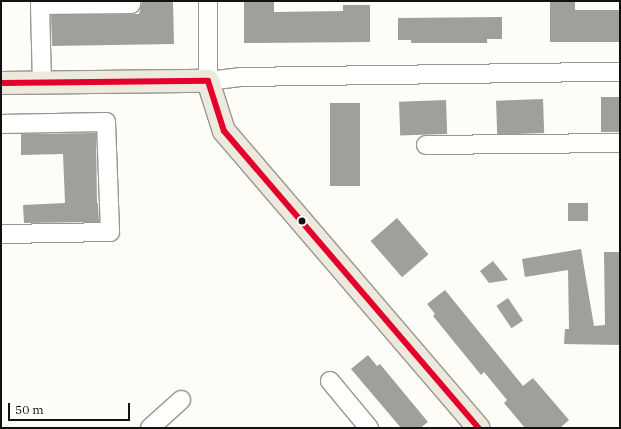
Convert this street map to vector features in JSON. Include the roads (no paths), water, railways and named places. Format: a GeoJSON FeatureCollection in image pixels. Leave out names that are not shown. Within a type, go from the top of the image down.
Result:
{"type":"FeatureCollection","features":[{"type":"Feature","properties":{"kind":"main road"},"geometry":{"type":"LineString","coordinates":[[1,83],[208,81],[224,131],[477,427]]}},
{"type":"Feature","properties":{"kind":"street"},"geometry":{"type":"LineString","coordinates":[[42,83],[40,3],[131,4],[131,1]]}},
{"type":"Feature","properties":{"kind":"street"},"geometry":{"type":"LineString","coordinates":[[208,1],[208,81],[248,77],[620,72]]}},
{"type":"Feature","properties":{"kind":"street"},"geometry":{"type":"LineString","coordinates":[[1,124],[106,122],[110,232],[1,234]]}},
{"type":"Feature","properties":{"kind":"street"},"geometry":{"type":"LineString","coordinates":[[426,145],[620,143]]}},
{"type":"Feature","properties":{"kind":"street"},"geometry":{"type":"LineString","coordinates":[[330,381],[369,428]]}},
{"type":"Feature","properties":{"kind":"street"},"geometry":{"type":"LineString","coordinates":[[150,428],[181,400]]}}]}
